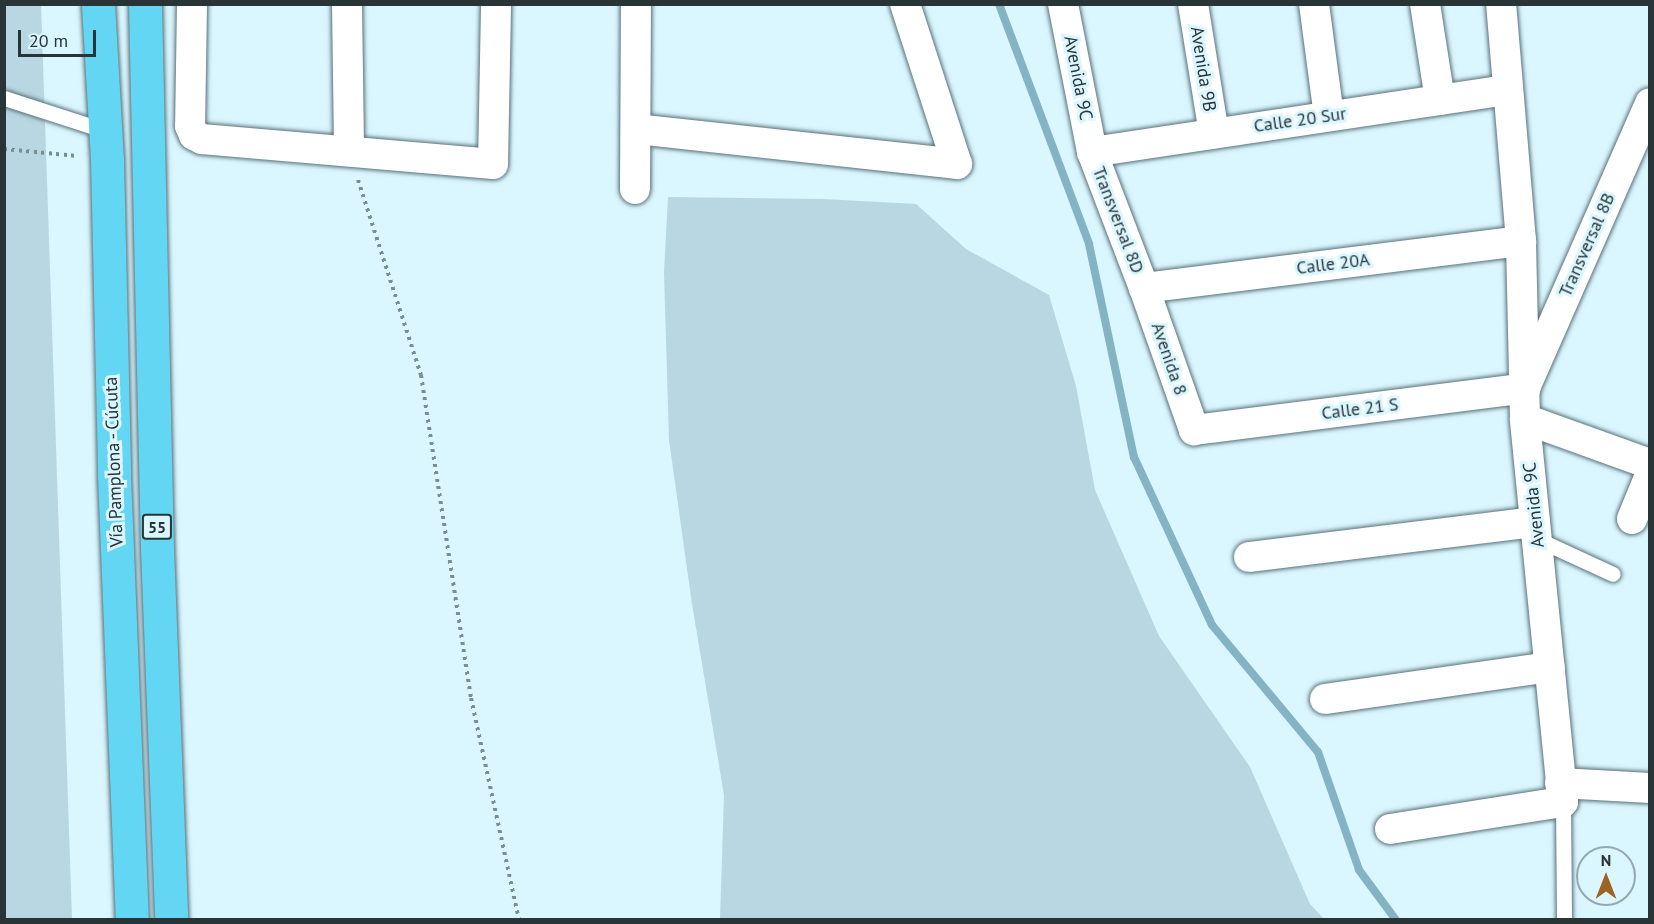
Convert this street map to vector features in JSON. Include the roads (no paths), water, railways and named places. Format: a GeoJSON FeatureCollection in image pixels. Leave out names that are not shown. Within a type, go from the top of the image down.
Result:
{"type":"FeatureCollection","features":[{"type":"Feature","properties":{"kind":"highway","name":"Vía Pamplona - Cúcuta"},"geometry":{"type":"LineString","coordinates":[[98,4],[106,145],[114,475],[132,920]]}},
{"type":"Feature","properties":{"kind":"highway","name":"55"},"geometry":{"type":"LineString","coordinates":[[145,4],[157,548],[171,920]]}},
{"type":"Feature","properties":{"kind":"street"},"geometry":{"type":"LineString","coordinates":[[192,4],[190,126],[194,135],[202,139],[493,164],[496,4]]}},
{"type":"Feature","properties":{"kind":"street"},"geometry":{"type":"LineString","coordinates":[[347,4],[349,151]]}},
{"type":"Feature","properties":{"kind":"street"},"geometry":{"type":"LineString","coordinates":[[635,189],[636,4]]}},
{"type":"Feature","properties":{"kind":"street"},"geometry":{"type":"LineString","coordinates":[[636,129],[957,164],[905,4]]}},
{"type":"Feature","properties":{"kind":"street","name":"Avenida 9C"},"geometry":{"type":"LineString","coordinates":[[1063,4],[1092,153]]}},
{"type":"Feature","properties":{"kind":"street","name":"Avenida 9B"},"geometry":{"type":"LineString","coordinates":[[1193,4],[1214,133]]}},
{"type":"Feature","properties":{"kind":"street"},"geometry":{"type":"LineString","coordinates":[[1314,4],[1329,116]]}},
{"type":"Feature","properties":{"kind":"street"},"geometry":{"type":"LineString","coordinates":[[1425,4],[1440,100]]}},
{"type":"Feature","properties":{"kind":"street","name":"Avenida 9C"},"geometry":{"type":"LineString","coordinates":[[1507,12],[1508,90],[1521,241],[1525,419],[1561,793]]}},
{"type":"Feature","properties":{"kind":"street","name":"Calle 20 Sur"},"geometry":{"type":"LineString","coordinates":[[1092,153],[1508,90]]}},
{"type":"Feature","properties":{"kind":"street","name":"Transversal 8B"},"geometry":{"type":"LineString","coordinates":[[1525,388],[1650,103]]}},
{"type":"Feature","properties":{"kind":"street","name":"Transversal 8D"},"geometry":{"type":"LineString","coordinates":[[1092,153],[1144,288]]}},
{"type":"Feature","properties":{"kind":"street","name":"Calle 20A"},"geometry":{"type":"LineString","coordinates":[[1144,288],[1521,241]]}},
{"type":"Feature","properties":{"kind":"street","name":"Avenida 8"},"geometry":{"type":"LineString","coordinates":[[1144,288],[1194,430]]}},
{"type":"Feature","properties":{"kind":"street","name":"Calle 21 S"},"geometry":{"type":"LineString","coordinates":[[1194,430],[1525,388]]}},
{"type":"Feature","properties":{"kind":"street"},"geometry":{"type":"LineString","coordinates":[[1525,419],[1650,464]]}},
{"type":"Feature","properties":{"kind":"street"},"geometry":{"type":"LineString","coordinates":[[1632,519],[1650,475]]}},
{"type":"Feature","properties":{"kind":"street"},"geometry":{"type":"LineString","coordinates":[[1250,557],[1537,531]]}},
{"type":"Feature","properties":{"kind":"street"},"geometry":{"type":"LineString","coordinates":[[1325,699],[1550,667]]}},
{"type":"Feature","properties":{"kind":"street"},"geometry":{"type":"LineString","coordinates":[[1390,829],[1561,793],[1650,788]]}},
{"type":"Feature","properties":{"kind":"lane"},"geometry":{"type":"LineString","coordinates":[[4,98],[106,145]]}},
{"type":"Feature","properties":{"kind":"lane"},"geometry":{"type":"LineString","coordinates":[[1537,531],[1613,574]]}},
{"type":"Feature","properties":{"kind":"lane","name":"Avenida 9C"},"geometry":{"type":"LineString","coordinates":[[1561,793],[1564,920]]}},
{"type":"Feature","properties":{"kind":"waterway"},"geometry":{"type":"LineString","coordinates":[[999,4],[1089,244],[1134,457],[1212,625],[1318,752],[1359,870],[1396,920]]}}]}
